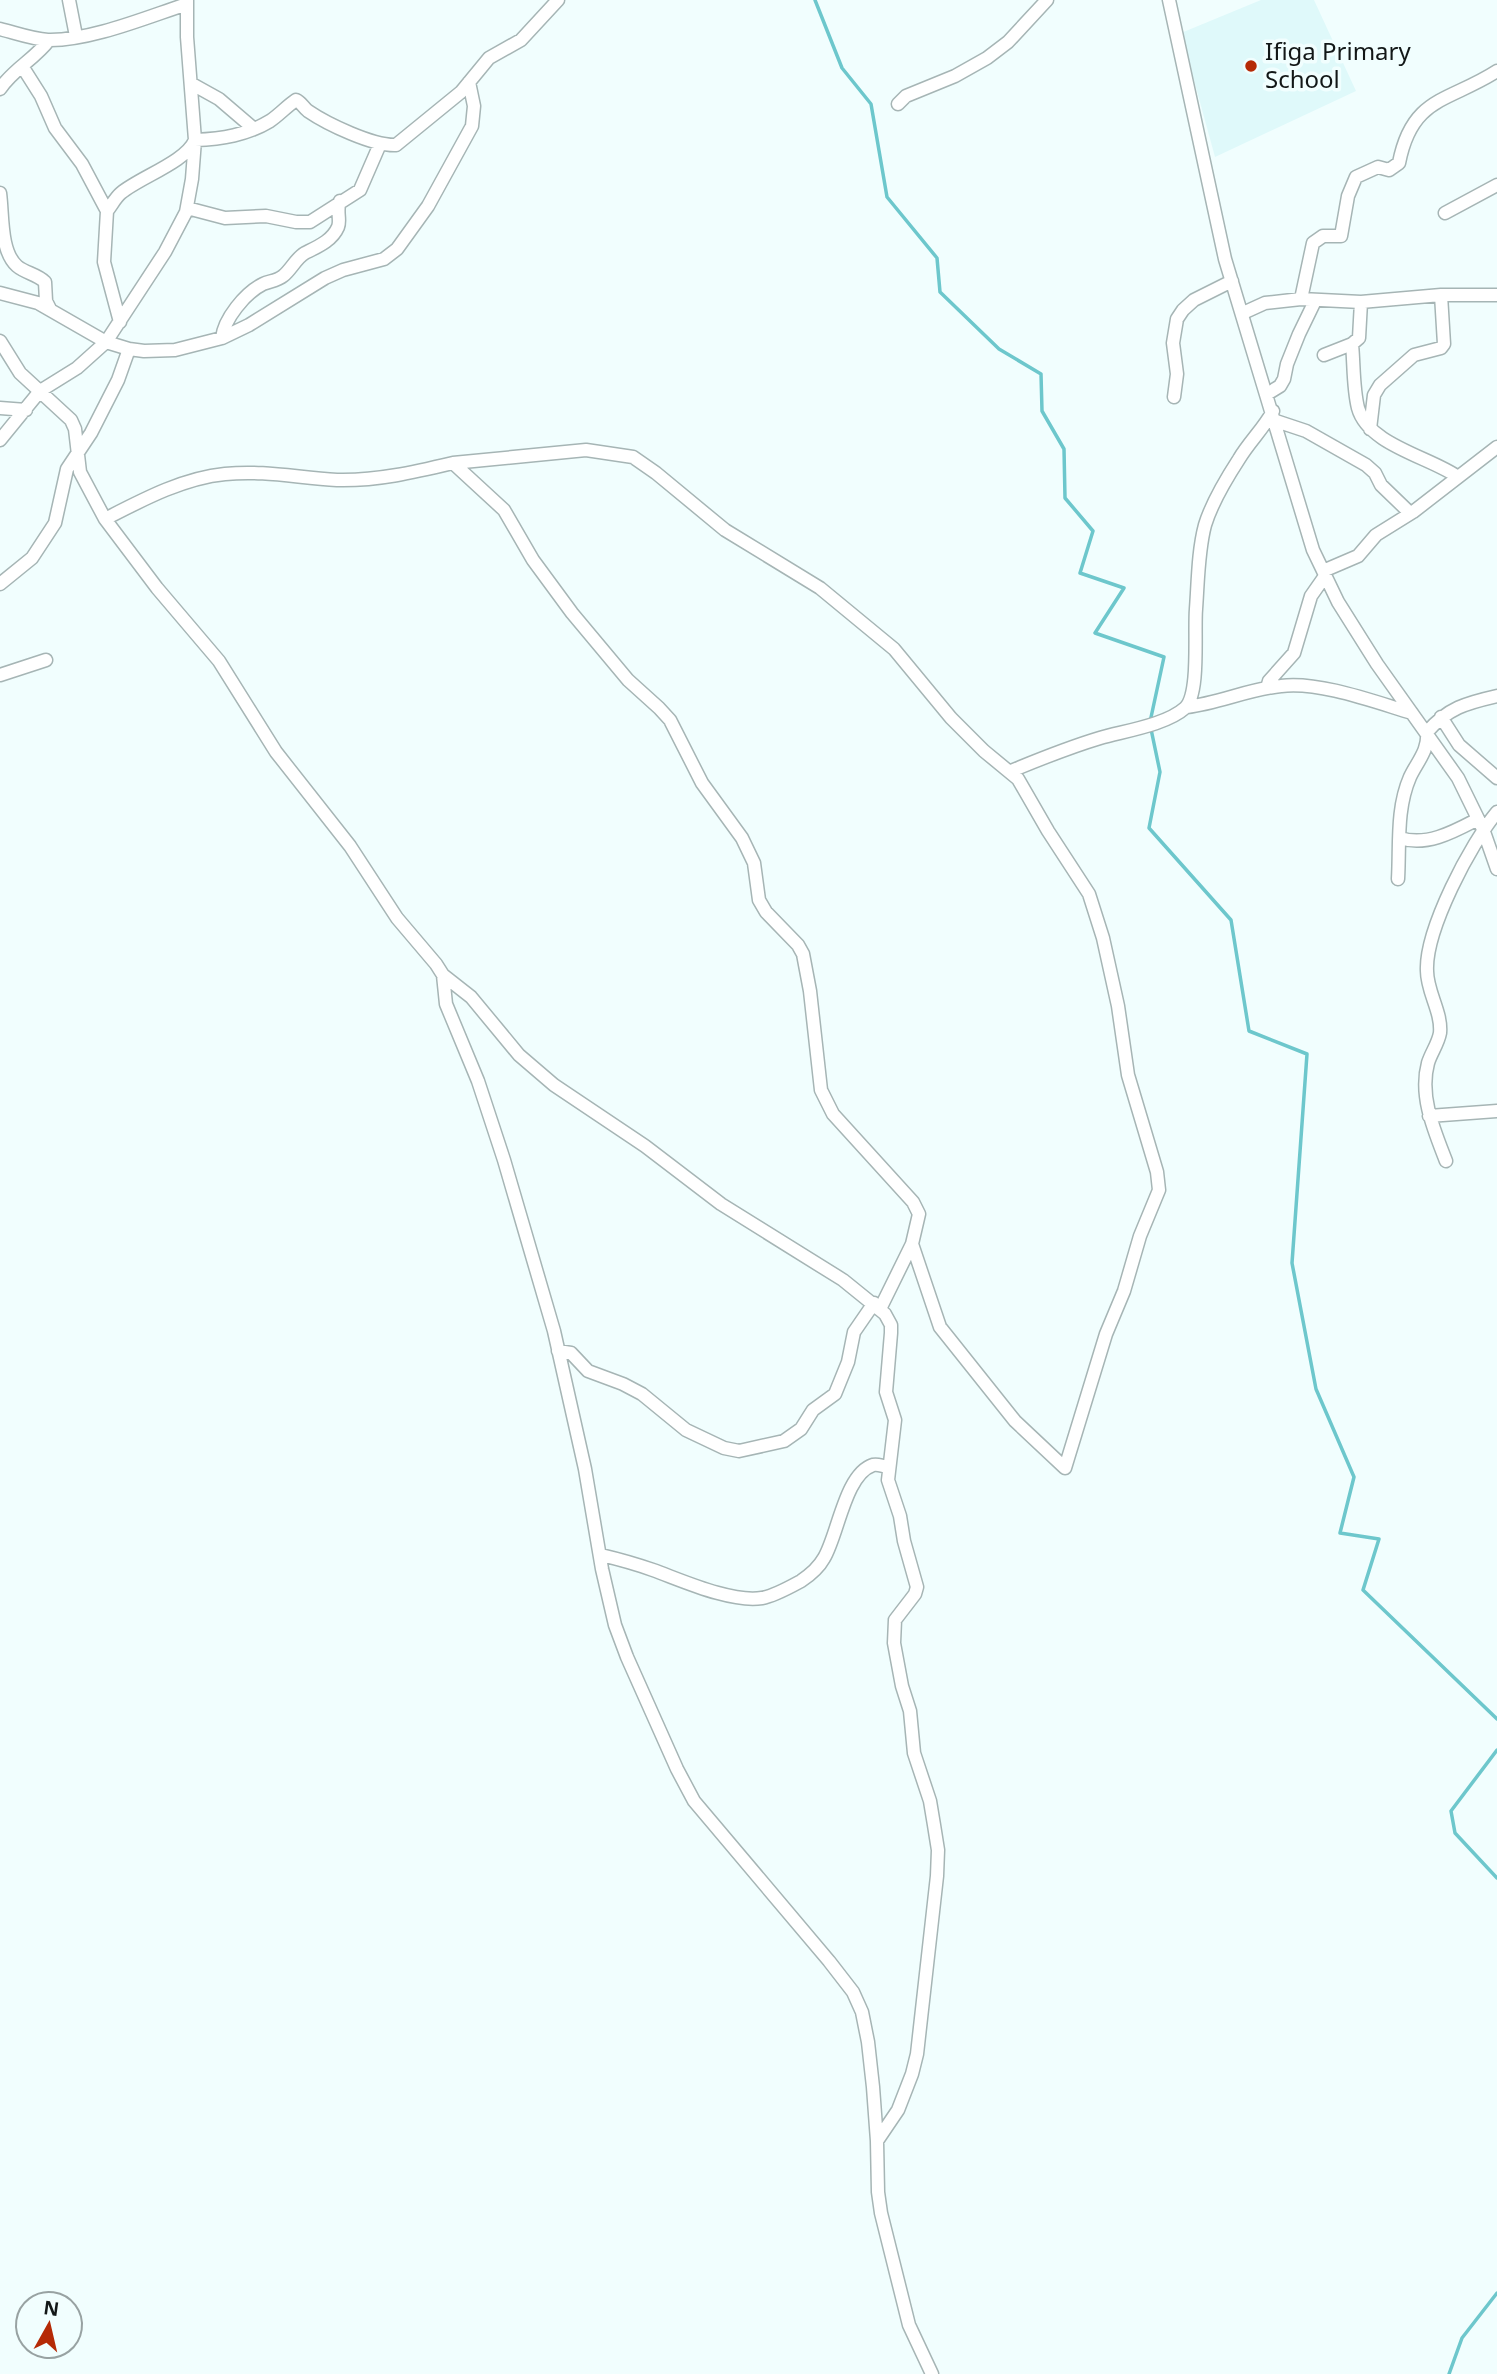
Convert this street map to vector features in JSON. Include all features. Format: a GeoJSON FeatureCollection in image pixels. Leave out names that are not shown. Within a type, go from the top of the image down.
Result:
{"type":"FeatureCollection","features":[{"type":"Feature","properties":{"kind":"street"},"geometry":{"type":"LineString","coordinates":[[69,0],[76,36]]}},
{"type":"Feature","properties":{"kind":"street"},"geometry":{"type":"LineString","coordinates":[[195,140],[227,138],[253,128],[268,122],[297,100],[307,110],[328,122],[380,144],[394,146],[454,99],[489,58],[521,40],[558,0]]}},
{"type":"Feature","properties":{"kind":"street"},"geometry":{"type":"LineString","coordinates":[[898,104],[906,96],[955,76],[987,58],[1015,35],[1047,0]]}},
{"type":"Feature","properties":{"kind":"street"},"geometry":{"type":"LineString","coordinates":[[1169,0],[1225,258],[1302,516],[1338,602],[1377,664],[1458,779],[1480,824],[1497,869]]}},
{"type":"Feature","properties":{"kind":"street"},"geometry":{"type":"LineString","coordinates":[[0,29],[49,40],[117,27],[187,2],[195,140],[187,208],[165,252],[120,322],[106,342],[77,368],[40,391],[0,440]]}},
{"type":"Feature","properties":{"kind":"street"},"geometry":{"type":"LineString","coordinates":[[0,89],[22,66],[36,57],[49,40]]}},
{"type":"Feature","properties":{"kind":"street"},"geometry":{"type":"LineString","coordinates":[[22,66],[41,96],[55,128],[82,164],[107,211],[104,262],[120,322]]}},
{"type":"Feature","properties":{"kind":"street"},"geometry":{"type":"LineString","coordinates":[[1301,299],[1314,243],[1323,236],[1341,236],[1348,196],[1356,177],[1378,167],[1389,170],[1399,163],[1408,132],[1415,120],[1426,110],[1497,71]]}},
{"type":"Feature","properties":{"kind":"street"},"geometry":{"type":"LineString","coordinates":[[0,293],[50,309],[106,342],[129,349],[144,352],[175,350],[222,338],[249,325],[325,278],[384,258],[397,248],[428,206],[472,126],[474,106],[469,82]]}},
{"type":"Feature","properties":{"kind":"street"},"geometry":{"type":"LineString","coordinates":[[192,85],[219,99],[253,128]]}},
{"type":"Feature","properties":{"kind":"street"},"geometry":{"type":"LineString","coordinates":[[107,211],[124,191],[177,158],[192,147],[195,140]]}},
{"type":"Feature","properties":{"kind":"street"},"geometry":{"type":"LineString","coordinates":[[187,208],[225,218],[266,216],[304,223],[315,219],[360,190],[380,144]]}},
{"type":"Feature","properties":{"kind":"street"},"geometry":{"type":"LineString","coordinates":[[1445,214],[1497,185]]}},
{"type":"Feature","properties":{"kind":"street"},"geometry":{"type":"LineString","coordinates":[[0,193],[3,237],[11,260],[45,282],[50,309]]}},
{"type":"Feature","properties":{"kind":"street"},"geometry":{"type":"LineString","coordinates":[[222,338],[224,326],[232,313],[256,289],[284,276],[300,256],[322,246],[339,222],[337,212],[340,201]]}},
{"type":"Feature","properties":{"kind":"street"},"geometry":{"type":"LineString","coordinates":[[1174,397],[1177,374],[1172,343],[1177,319],[1194,300],[1232,281]]}},
{"type":"Feature","properties":{"kind":"street"},"geometry":{"type":"LineString","coordinates":[[1243,313],[1265,303],[1301,299],[1361,302],[1441,295],[1497,295]]}},
{"type":"Feature","properties":{"kind":"street"},"geometry":{"type":"LineString","coordinates":[[1370,429],[1374,395],[1380,385],[1414,355],[1441,348],[1444,344],[1441,295]]}},
{"type":"Feature","properties":{"kind":"street"},"geometry":{"type":"LineString","coordinates":[[1267,394],[1280,386],[1284,379],[1287,364],[1315,301]]}},
{"type":"Feature","properties":{"kind":"street"},"geometry":{"type":"LineString","coordinates":[[1324,355],[1352,344],[1360,334],[1361,302]]}},
{"type":"Feature","properties":{"kind":"street"},"geometry":{"type":"LineString","coordinates":[[0,341],[20,373],[71,420],[75,429],[80,472],[86,488],[105,519],[157,588],[219,661],[276,752],[350,846],[397,918],[443,975],[471,997],[519,1055],[554,1085],[645,1146],[721,1204],[835,1274],[877,1306],[889,1320],[891,1334],[886,1392],[895,1420],[889,1468],[890,1490],[900,1516],[917,1587],[915,1594],[895,1620],[895,1652],[910,1711],[914,1754],[930,1801],[938,1850],[935,1901],[917,2054],[906,2094],[890,2125],[877,2141]]}},
{"type":"Feature","properties":{"kind":"street"},"geometry":{"type":"LineString","coordinates":[[1352,344],[1358,407],[1361,417],[1370,429],[1458,477]]}},
{"type":"Feature","properties":{"kind":"street"},"geometry":{"type":"LineString","coordinates":[[0,584],[24,566],[49,533],[60,508],[67,469],[91,433],[118,380],[129,349]]}},
{"type":"Feature","properties":{"kind":"street"},"geometry":{"type":"LineString","coordinates":[[0,408],[26,410]]}},
{"type":"Feature","properties":{"kind":"street"},"geometry":{"type":"LineString","coordinates":[[1274,416],[1366,465],[1375,473],[1384,489],[1410,513]]}},
{"type":"Feature","properties":{"kind":"street"},"geometry":{"type":"LineString","coordinates":[[1187,707],[1194,690],[1195,622],[1201,546],[1206,524],[1240,456],[1274,416]]}},
{"type":"Feature","properties":{"kind":"street"},"geometry":{"type":"LineString","coordinates":[[1267,688],[1269,681],[1294,653],[1308,603],[1324,573],[1358,556],[1376,535],[1410,513],[1497,447]]}},
{"type":"Feature","properties":{"kind":"street"},"geometry":{"type":"LineString","coordinates":[[105,519],[170,488],[223,474],[279,472],[352,480],[385,477],[453,463],[586,450],[633,457],[725,530],[820,588],[866,624],[905,660],[957,724],[984,751],[1011,771],[1027,792],[1094,904],[1118,1006],[1128,1075],[1159,1182],[1157,1198],[1140,1236],[1124,1291],[1102,1343],[1065,1468],[1015,1421],[944,1333],[937,1320],[912,1244]]}},
{"type":"Feature","properties":{"kind":"street"},"geometry":{"type":"LineString","coordinates":[[453,463],[504,510],[533,560],[572,612],[628,680],[670,720],[702,783],[743,838],[754,863],[760,900],[766,912],[798,944],[803,954],[821,1090],[825,1101],[913,1202],[919,1214],[912,1244],[889,1296],[855,1332],[848,1362],[835,1394],[813,1410],[801,1429],[784,1441],[739,1451],[724,1448],[686,1430],[642,1394],[588,1371],[571,1353],[558,1350]]}},
{"type":"Feature","properties":{"kind":"street"},"geometry":{"type":"LineString","coordinates":[[0,675],[46,660]]}},
{"type":"Feature","properties":{"kind":"street"},"geometry":{"type":"LineString","coordinates":[[1011,771],[1098,738],[1150,724],[1187,707],[1267,688],[1288,685],[1317,688],[1412,713]]}},
{"type":"Feature","properties":{"kind":"street"},"geometry":{"type":"LineString","coordinates":[[1398,879],[1401,806],[1410,777],[1428,743],[1427,733],[1441,717],[1454,708],[1497,696]]}},
{"type":"Feature","properties":{"kind":"street"},"geometry":{"type":"LineString","coordinates":[[1441,717],[1459,745],[1497,778]]}},
{"type":"Feature","properties":{"kind":"street"},"geometry":{"type":"LineString","coordinates":[[1400,838],[1424,841],[1480,824],[1497,812]]}},
{"type":"Feature","properties":{"kind":"street"},"geometry":{"type":"LineString","coordinates":[[1446,1161],[1426,1103],[1428,1064],[1440,1032],[1440,1021],[1430,995],[1427,972],[1430,944],[1480,824]]}},
{"type":"Feature","properties":{"kind":"street"},"geometry":{"type":"LineString","coordinates":[[443,975],[446,1004],[478,1081],[504,1160],[558,1350],[585,1469],[612,1612],[627,1657],[686,1790],[703,1814],[829,1961],[859,2003],[868,2042],[877,2141],[878,2192],[888,2245],[909,2325],[932,2374]]}},
{"type":"Feature","properties":{"kind":"street"},"geometry":{"type":"LineString","coordinates":[[1429,1116],[1497,1111]]}},
{"type":"Feature","properties":{"kind":"street"},"geometry":{"type":"LineString","coordinates":[[601,1555],[647,1568],[703,1589],[762,1598],[801,1581],[816,1569],[830,1548],[842,1510],[862,1471],[873,1465],[889,1468]]}},
{"type":"Feature","properties":{"kind":"shaded area"},"geometry":{"type":"Polygon","coordinates":[[[1261,0],[1314,0],[1356,91],[1215,157],[1181,33],[1261,0]]]}},
{"type":"Feature","properties":{"kind":"waterway"},"geometry":{"type":"LineString","coordinates":[[815,0],[842,68],[871,104],[887,197],[937,258],[940,292],[999,349],[1041,374],[1042,411],[1064,449],[1065,498],[1093,531],[1080,573],[1124,588],[1095,633],[1164,657],[1150,722]]}},
{"type":"Feature","properties":{"kind":"waterway"},"geometry":{"type":"LineString","coordinates":[[1151,729],[1160,772],[1149,828],[1231,920],[1249,1031],[1307,1054],[1292,1263],[1316,1389],[1354,1477],[1340,1533],[1379,1539],[1363,1590],[1497,1719]]}},
{"type":"Feature","properties":{"kind":"waterway"},"geometry":{"type":"LineString","coordinates":[[1497,1750],[1451,1811],[1455,1833],[1497,1878]]}},
{"type":"Feature","properties":{"kind":"waterway"},"geometry":{"type":"LineString","coordinates":[[1449,2374],[1462,2338],[1497,2293]]}},
{"type":"Feature","properties":{"kind":"place","name":"Ifiga Primary School"},"geometry":{"type":"Point","coordinates":[1251,66]}}]}
